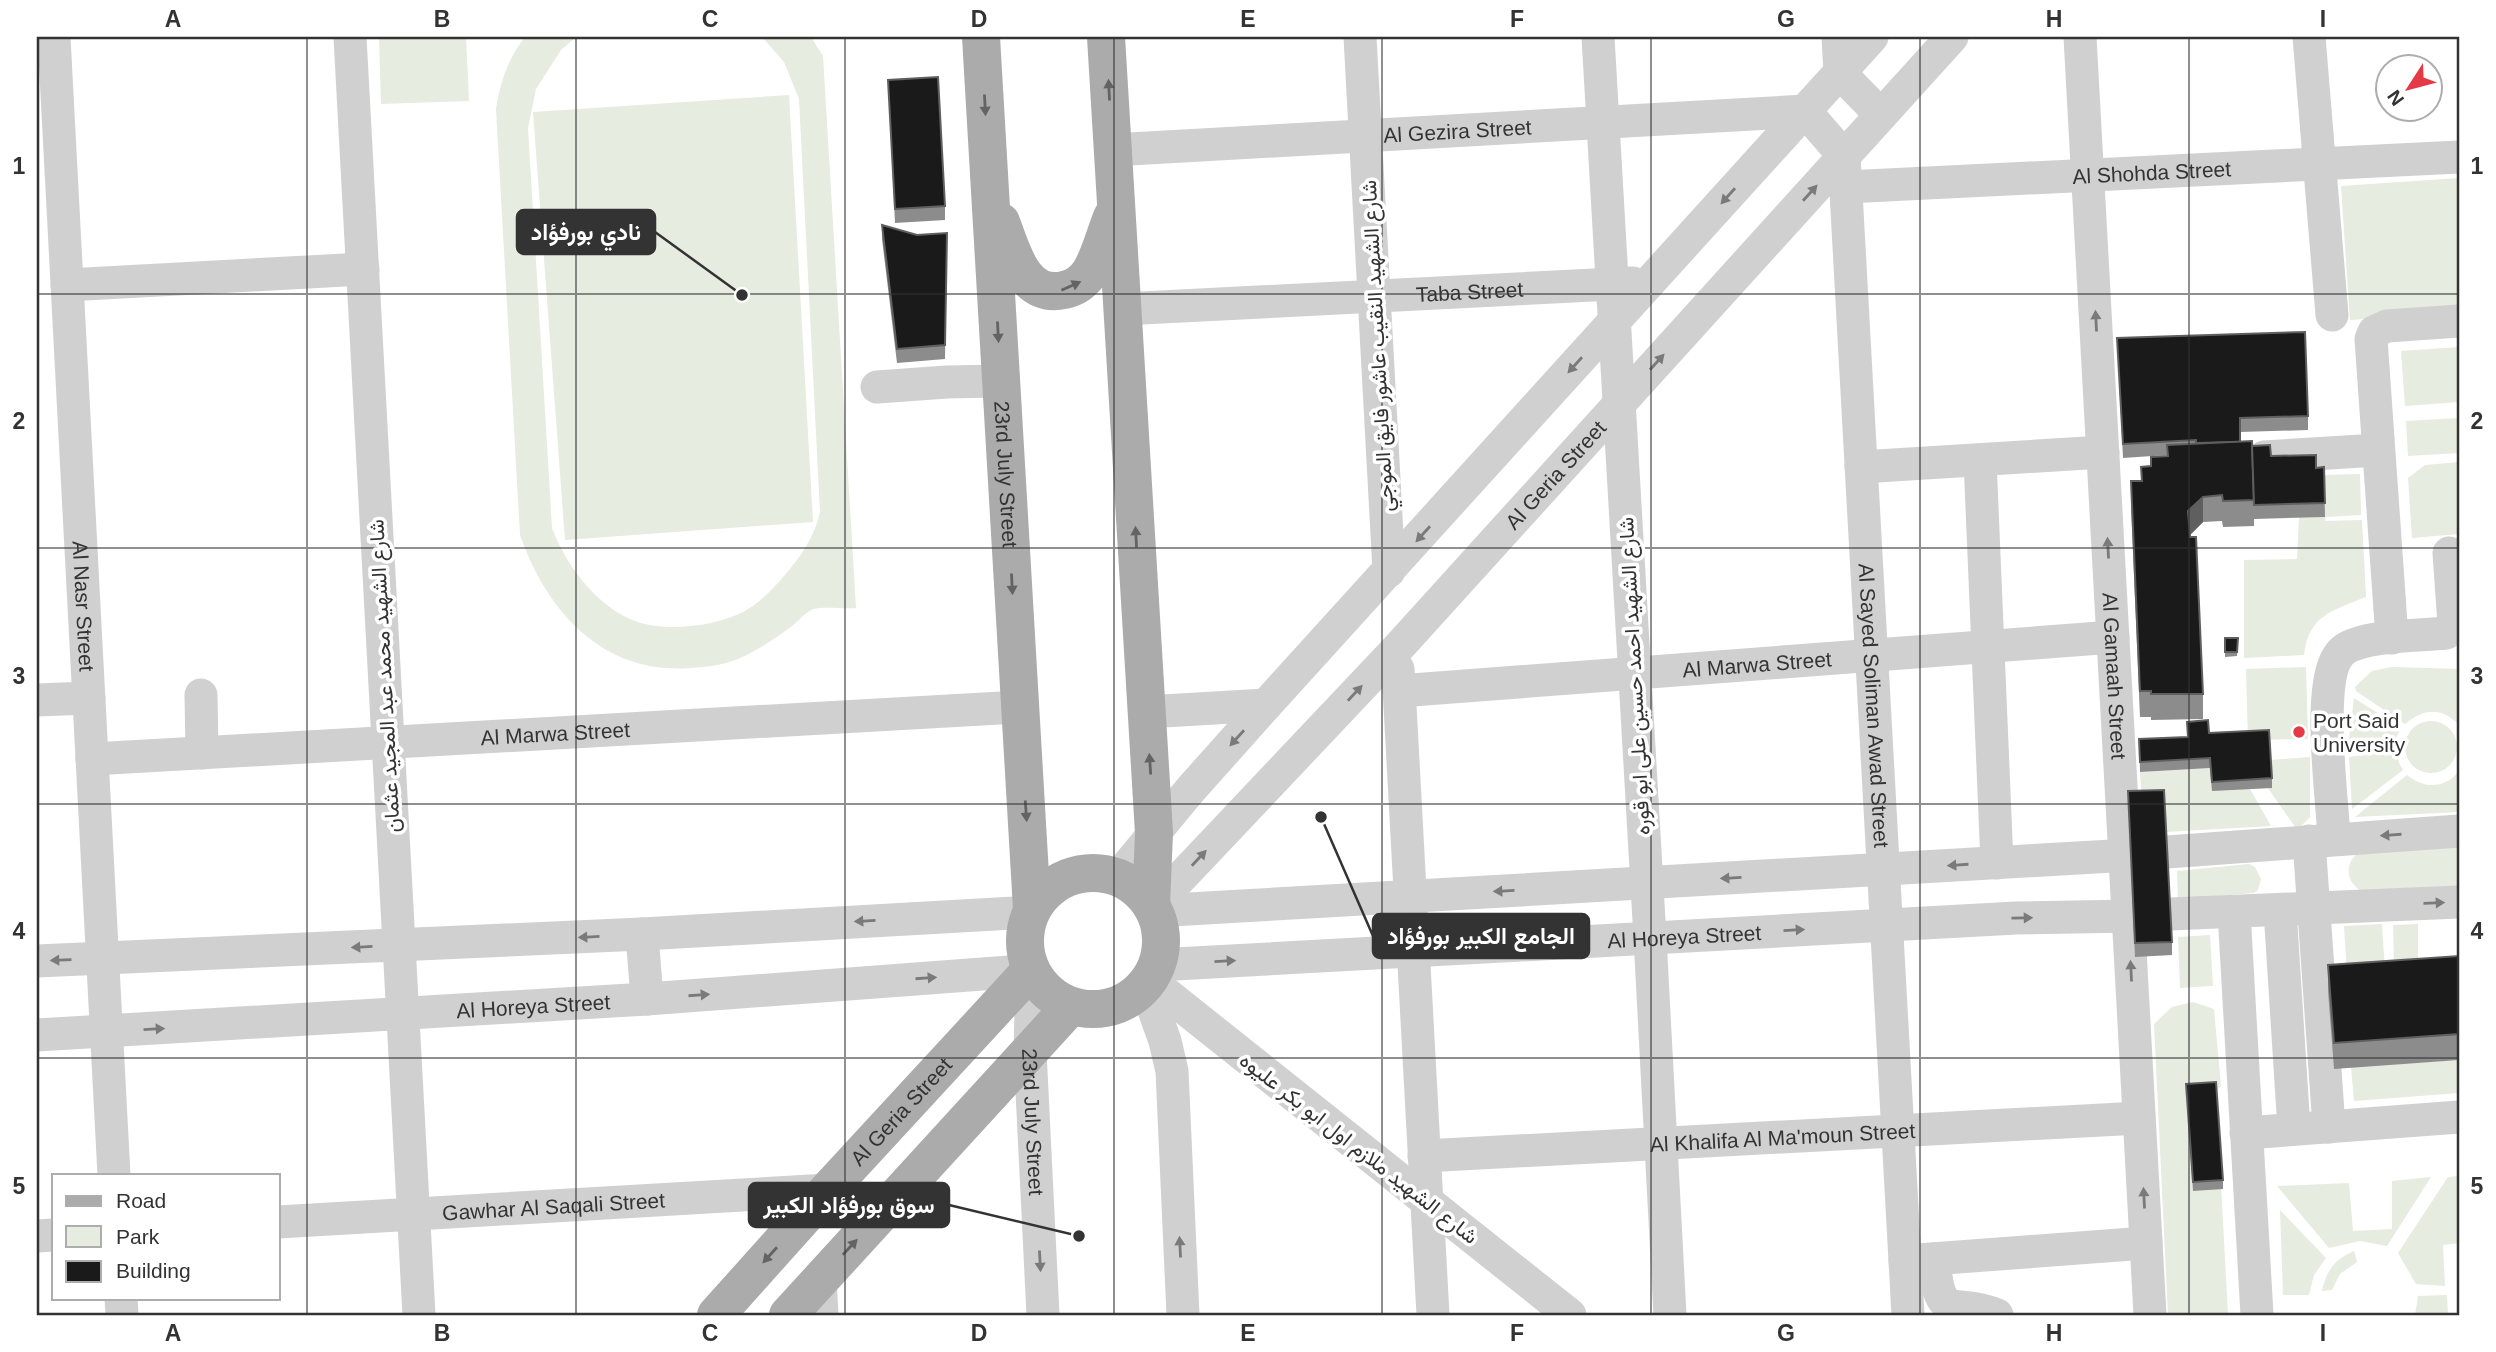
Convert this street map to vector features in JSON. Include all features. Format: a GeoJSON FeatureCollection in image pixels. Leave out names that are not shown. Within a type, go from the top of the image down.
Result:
{"type":"FeatureCollection","features":[{"type":"Feature","properties":{"kind":"main road","name":"23rd July Street"},"geometry":{"type":"LineString","coordinates":[[981,37],[1031,911]]}},
{"type":"Feature","properties":{"kind":"main road"},"geometry":{"type":"LineString","coordinates":[[1106,37],[1154,834],[1152,908],[1161,937],[1150,977],[1133,996],[1103,1009],[1071,1006],[1048,993],[1031,970],[1025,950],[1025,930],[1031,911],[1041,896],[1068,877],[1085,873],[1118,877],[1136,889],[1152,908]]}},
{"type":"Feature","properties":{"kind":"main road"},"geometry":{"type":"LineString","coordinates":[[989,194],[1018,268],[1036,286],[1048,290],[1061,291],[1084,280],[1092,269],[1116,205]]}},
{"type":"Feature","properties":{"kind":"main road","name":"Al Geria Street"},"geometry":{"type":"LineString","coordinates":[[716,1315],[1031,970]]}},
{"type":"Feature","properties":{"kind":"main road"},"geometry":{"type":"LineString","coordinates":[[788,1315],[821,1297],[1071,1006]]}},
{"type":"Feature","properties":{"kind":"street","name":"شارع الشهيد محمد عبد المجيد عثمان"},"geometry":{"type":"LineString","coordinates":[[350,37],[419,1315]]}},
{"type":"Feature","properties":{"kind":"street","name":"شارع الشهيد النقيب عاشور فايق الموجي"},"geometry":{"type":"LineString","coordinates":[[1360,37],[1389,571]]}},
{"type":"Feature","properties":{"kind":"street","name":"شارع الشهيد احمد حسين على ابو قوره"},"geometry":{"type":"LineString","coordinates":[[1598,37],[1670,1315]]}},
{"type":"Feature","properties":{"kind":"street"},"geometry":{"type":"LineString","coordinates":[[1838,37],[1840,73],[1881,115]]}},
{"type":"Feature","properties":{"kind":"street"},"geometry":{"type":"LineString","coordinates":[[1118,877],[1266,705],[1872,37]]}},
{"type":"Feature","properties":{"kind":"street","name":"Al Geria Street"},"geometry":{"type":"LineString","coordinates":[[1152,908],[1397,649],[1618,405],[1845,171],[1881,115],[1952,37]]}},
{"type":"Feature","properties":{"kind":"street","name":"Al Gamaah Street"},"geometry":{"type":"LineString","coordinates":[[2080,37],[2131,916],[2150,1315]]}},
{"type":"Feature","properties":{"kind":"street"},"geometry":{"type":"LineString","coordinates":[[2309,37],[2332,316]]}},
{"type":"Feature","properties":{"kind":"street","name":"Al Nasr Street"},"geometry":{"type":"LineString","coordinates":[[48,45],[67,285],[114,1174]]}},
{"type":"Feature","properties":{"kind":"street"},"geometry":{"type":"LineString","coordinates":[[1805,111],[1845,171]]}},
{"type":"Feature","properties":{"kind":"street","name":"Al Gezira Street"},"geometry":{"type":"LineString","coordinates":[[1112,150],[1805,111]]}},
{"type":"Feature","properties":{"kind":"street","name":"Al Shohda Street"},"geometry":{"type":"LineString","coordinates":[[1845,171],[2088,175],[2459,157]]}},
{"type":"Feature","properties":{"kind":"street","name":"Al Sayed Soliman Awad Street"},"geometry":{"type":"LineString","coordinates":[[1845,171],[1898,1131],[1920,1260],[1908,1315]]}},
{"type":"Feature","properties":{"kind":"street"},"geometry":{"type":"LineString","coordinates":[[67,285],[363,269]]}},
{"type":"Feature","properties":{"kind":"street","name":"Taba Street"},"geometry":{"type":"LineString","coordinates":[[1122,309],[1651,282]]}},
{"type":"Feature","properties":{"kind":"street"},"geometry":{"type":"LineString","coordinates":[[2392,638],[2370,346],[2374,332],[2387,326],[2459,321]]}},
{"type":"Feature","properties":{"kind":"street"},"geometry":{"type":"LineString","coordinates":[[877,387],[1000,381]]}},
{"type":"Feature","properties":{"kind":"street"},"geometry":{"type":"LineString","coordinates":[[2264,457],[2378,450]]}},
{"type":"Feature","properties":{"kind":"street"},"geometry":{"type":"LineString","coordinates":[[1861,467],[2103,452]]}},
{"type":"Feature","properties":{"kind":"street"},"geometry":{"type":"LineString","coordinates":[[1980,460],[1997,863]]}},
{"type":"Feature","properties":{"kind":"street"},"geometry":{"type":"LineString","coordinates":[[2329,1127],[2314,908],[2321,840],[2326,695],[2329,677],[2333,661],[2343,650],[2357,642],[2446,633],[2451,629],[2454,618],[2448,553]]}},
{"type":"Feature","properties":{"kind":"street","name":"Al Marwa Street"},"geometry":{"type":"LineString","coordinates":[[1399,691],[2113,636]]}},
{"type":"Feature","properties":{"kind":"street"},"geometry":{"type":"LineString","coordinates":[[1397,649],[1433,1315]]}},
{"type":"Feature","properties":{"kind":"street"},"geometry":{"type":"LineString","coordinates":[[201,695],[202,753]]}},
{"type":"Feature","properties":{"kind":"street"},"geometry":{"type":"LineString","coordinates":[[37,700],[89,698]]}},
{"type":"Feature","properties":{"kind":"street"},"geometry":{"type":"LineString","coordinates":[[1146,712],[1266,705]]}},
{"type":"Feature","properties":{"kind":"street","name":"Al Marwa Street"},"geometry":{"type":"LineString","coordinates":[[92,759],[1019,707]]}},
{"type":"Feature","properties":{"kind":"street"},"geometry":{"type":"LineString","coordinates":[[2167,852],[2459,831]]}},
{"type":"Feature","properties":{"kind":"street"},"geometry":{"type":"LineString","coordinates":[[1152,908],[2127,855]]}},
{"type":"Feature","properties":{"kind":"street"},"geometry":{"type":"LineString","coordinates":[[2170,914],[2459,902]]}},
{"type":"Feature","properties":{"kind":"street"},"geometry":{"type":"LineString","coordinates":[[2280,910],[2294,1129]]}},
{"type":"Feature","properties":{"kind":"street"},"geometry":{"type":"LineString","coordinates":[[37,961],[642,934],[1031,911]]}},
{"type":"Feature","properties":{"kind":"street"},"geometry":{"type":"LineString","coordinates":[[2234,912],[2257,1315]]}},
{"type":"Feature","properties":{"kind":"street","name":"Al Horeya Street"},"geometry":{"type":"LineString","coordinates":[[1150,977],[1413,951],[1886,924],[2131,916]]}},
{"type":"Feature","properties":{"kind":"street"},"geometry":{"type":"LineString","coordinates":[[642,934],[647,999]]}},
{"type":"Feature","properties":{"kind":"street","name":"Al Horeya Street"},"geometry":{"type":"LineString","coordinates":[[37,1035],[647,999],[1031,970]]}},
{"type":"Feature","properties":{"kind":"street","name":"23rd July Street"},"geometry":{"type":"LineString","coordinates":[[1031,970],[1030,1051],[1043,1315]]}},
{"type":"Feature","properties":{"kind":"street"},"geometry":{"type":"LineString","coordinates":[[1150,977],[1172,1071],[1183,1315]]}},
{"type":"Feature","properties":{"kind":"street","name":"شارع الشهيد ملازم اول ابو بكر عليوه"},"geometry":{"type":"LineString","coordinates":[[1150,977],[1570,1315]]}},
{"type":"Feature","properties":{"kind":"street"},"geometry":{"type":"LineString","coordinates":[[2246,1133],[2459,1117]]}},
{"type":"Feature","properties":{"kind":"street","name":"Al Khalifa Al Ma'moun Street"},"geometry":{"type":"LineString","coordinates":[[1424,1156],[2139,1118]]}},
{"type":"Feature","properties":{"kind":"street","name":"Gawhar Al Saqali Street"},"geometry":{"type":"LineString","coordinates":[[280,1222],[828,1190]]}},
{"type":"Feature","properties":{"kind":"street"},"geometry":{"type":"LineString","coordinates":[[1997,1315],[1984,1310],[1958,1308],[1946,1302],[1920,1260],[2146,1243]]}},
{"type":"Feature","properties":{"kind":"green space"},"geometry":{"type":"Polygon","coordinates":[[[379,37],[466,37],[469,101],[381,104],[379,37]]]}},
{"type":"Feature","properties":{"kind":"green space"},"geometry":{"type":"Polygon","coordinates":[[[525,37],[576,37],[561,50],[536,89],[528,128],[552,528],[582,581],[604,603],[630,619],[670,627],[700,625],[727,619],[752,607],[796,562],[818,521],[820,512],[799,99],[784,62],[762,37],[811,37],[823,56],[856,608],[813,609],[766,644],[733,661],[697,668],[659,667],[631,661],[605,649],[583,633],[563,613],[546,589],[531,563],[520,535],[496,109],[506,71],[525,37]]]}},
{"type":"Feature","properties":{"kind":"green space"},"geometry":{"type":"Polygon","coordinates":[[[789,95],[813,522],[565,540],[533,112],[789,95]]]}},
{"type":"Feature","properties":{"kind":"green space"},"geometry":{"type":"Polygon","coordinates":[[[2459,178],[2459,313],[2350,320],[2341,186],[2459,178]]]}},
{"type":"Feature","properties":{"kind":"green space"},"geometry":{"type":"Polygon","coordinates":[[[2459,347],[2459,402],[2405,406],[2401,351],[2459,347]]]}},
{"type":"Feature","properties":{"kind":"green space"},"geometry":{"type":"Polygon","coordinates":[[[2459,418],[2459,453],[2408,456],[2406,421],[2459,418]]]}},
{"type":"Feature","properties":{"kind":"green space"},"geometry":{"type":"Polygon","coordinates":[[[2459,462],[2459,534],[2412,538],[2408,478],[2425,465],[2459,462]]]}},
{"type":"Feature","properties":{"kind":"green space"},"geometry":{"type":"Polygon","coordinates":[[[2360,474],[2361,515],[2326,517],[2325,521],[2362,520],[2366,597],[2333,611],[2317,622],[2306,642],[2304,655],[2244,658],[2244,560],[2297,559],[2299,517],[2325,516],[2324,475],[2360,474]]]}},
{"type":"Feature","properties":{"kind":"green space"},"geometry":{"type":"Polygon","coordinates":[[[2306,667],[2308,739],[2248,740],[2246,669],[2306,667]]]}},
{"type":"Feature","properties":{"kind":"green space"},"geometry":{"type":"Polygon","coordinates":[[[2392,667],[2459,669],[2459,725],[2446,715],[2433,712],[2419,715],[2405,724],[2356,691],[2355,687],[2372,671],[2392,667]]]}},
{"type":"Feature","properties":{"kind":"green space"},"geometry":{"type":"Polygon","coordinates":[[[2354,698],[2401,728],[2396,738],[2396,748],[2348,747],[2354,698]]]}},
{"type":"Feature","properties":{"kind":"green space"},"geometry":{"type":"Polygon","coordinates":[[[2431,721],[2441,723],[2449,729],[2455,737],[2455,757],[2449,765],[2441,771],[2431,773],[2421,771],[2413,765],[2407,757],[2405,747],[2407,737],[2413,729],[2421,723],[2431,721]]]}},
{"type":"Feature","properties":{"kind":"green space"},"geometry":{"type":"Polygon","coordinates":[[[2397,751],[2403,770],[2352,809],[2349,757],[2397,751]]]}},
{"type":"Feature","properties":{"kind":"green space"},"geometry":{"type":"Polygon","coordinates":[[[2310,757],[2310,817],[2301,826],[2295,827],[2268,788],[2272,787],[2270,760],[2310,757]]]}},
{"type":"Feature","properties":{"kind":"green space"},"geometry":{"type":"Polygon","coordinates":[[[2210,768],[2250,789],[2271,826],[2166,832],[2142,804],[2140,772],[2210,768]]]}},
{"type":"Feature","properties":{"kind":"green space"},"geometry":{"type":"Polygon","coordinates":[[[2459,771],[2459,812],[2355,817],[2407,775],[2420,783],[2434,785],[2447,781],[2459,771]]]}},
{"type":"Feature","properties":{"kind":"green space"},"geometry":{"type":"Polygon","coordinates":[[[2459,843],[2459,890],[2363,892],[2350,878],[2349,867],[2359,852],[2459,843]]]}},
{"type":"Feature","properties":{"kind":"green space"},"geometry":{"type":"Polygon","coordinates":[[[2249,864],[2255,867],[2261,879],[2258,890],[2254,893],[2178,899],[2177,871],[2249,864]]]}},
{"type":"Feature","properties":{"kind":"green space"},"geometry":{"type":"Polygon","coordinates":[[[2382,924],[2386,987],[2348,990],[2344,926],[2382,924]]]}},
{"type":"Feature","properties":{"kind":"green space"},"geometry":{"type":"Polygon","coordinates":[[[2418,924],[2418,963],[2394,964],[2393,925],[2418,924]]]}},
{"type":"Feature","properties":{"kind":"green space"},"geometry":{"type":"Polygon","coordinates":[[[2210,935],[2213,986],[2180,988],[2178,937],[2210,935]]]}},
{"type":"Feature","properties":{"kind":"green space"},"geometry":{"type":"Polygon","coordinates":[[[2193,1002],[2214,1009],[2221,1086],[2216,1091],[2228,1315],[2168,1315],[2154,1024],[2172,1007],[2193,1002]]]}},
{"type":"Feature","properties":{"kind":"green space"},"geometry":{"type":"Polygon","coordinates":[[[2459,1060],[2459,1093],[2354,1101],[2351,1067],[2459,1060]]]}},
{"type":"Feature","properties":{"kind":"green space"},"geometry":{"type":"Polygon","coordinates":[[[2459,1176],[2459,1243],[2443,1245],[2445,1286],[2416,1284],[2398,1253],[2448,1177],[2459,1176]]]}},
{"type":"Feature","properties":{"kind":"green space"},"geometry":{"type":"Polygon","coordinates":[[[2431,1177],[2387,1246],[2360,1241],[2329,1248],[2277,1186],[2349,1183],[2353,1231],[2392,1229],[2392,1181],[2431,1177]]]}},
{"type":"Feature","properties":{"kind":"green space"},"geometry":{"type":"Polygon","coordinates":[[[2280,1210],[2326,1258],[2314,1275],[2309,1295],[2283,1295],[2280,1210]]]}},
{"type":"Feature","properties":{"kind":"green space"},"geometry":{"type":"Polygon","coordinates":[[[2354,1251],[2357,1262],[2340,1274],[2332,1290],[2322,1291],[2332,1266],[2354,1251]]]}},
{"type":"Feature","properties":{"kind":"green space"},"geometry":{"type":"Polygon","coordinates":[[[2447,1295],[2448,1315],[2415,1315],[2418,1296],[2447,1295]]]}},
{"type":"Feature","properties":{"kind":"building"},"geometry":{"type":"Polygon","coordinates":[[[938,77],[945,206],[895,209],[888,80],[938,77]]]}},
{"type":"Feature","properties":{"kind":"building"},"geometry":{"type":"Polygon","coordinates":[[[882,225],[917,235],[947,233],[945,345],[897,349],[882,225]]]}},
{"type":"Feature","properties":{"kind":"building"},"geometry":{"type":"Polygon","coordinates":[[[2305,332],[2308,416],[2240,418],[2240,442],[2196,443],[2196,440],[2123,444],[2117,338],[2305,332]]]}},
{"type":"Feature","properties":{"kind":"building"},"geometry":{"type":"Polygon","coordinates":[[[2252,441],[2254,500],[2223,501],[2222,495],[2203,497],[2188,511],[2190,537],[2196,537],[2203,694],[2151,694],[2151,691],[2140,691],[2131,481],[2142,481],[2141,467],[2151,466],[2151,457],[2168,456],[2167,445],[2252,441]]]}},
{"type":"Feature","properties":{"kind":"building"},"geometry":{"type":"Polygon","coordinates":[[[2270,445],[2271,456],[2316,455],[2316,468],[2324,467],[2325,503],[2254,505],[2252,446],[2270,445]]]}},
{"type":"Feature","properties":{"kind":"building"},"geometry":{"type":"Polygon","coordinates":[[[2225,638],[2238,638],[2237,652],[2225,652],[2225,638]]]}},
{"type":"Feature","properties":{"kind":"building"},"geometry":{"type":"Polygon","coordinates":[[[2208,720],[2209,733],[2269,730],[2272,778],[2212,782],[2210,758],[2140,762],[2139,739],[2188,737],[2187,722],[2208,720]]]}},
{"type":"Feature","properties":{"kind":"building"},"geometry":{"type":"Polygon","coordinates":[[[2164,790],[2172,942],[2135,943],[2128,791],[2164,790]]]}},
{"type":"Feature","properties":{"kind":"building"},"geometry":{"type":"Polygon","coordinates":[[[2459,956],[2459,1034],[2334,1043],[2328,965],[2459,956]]]}},
{"type":"Feature","properties":{"kind":"building"},"geometry":{"type":"Polygon","coordinates":[[[2216,1082],[2223,1180],[2193,1182],[2186,1084],[2216,1082]]]}},
{"type":"Feature","properties":{"kind":"place","name":"نادي بورفؤاد"},"geometry":{"type":"Point","coordinates":[742,295]}},
{"type":"Feature","properties":{"kind":"place","name":"Port Said University"},"geometry":{"type":"Point","coordinates":[2299,732]}},
{"type":"Feature","properties":{"kind":"place","name":"الجامع الكبير بورفؤاد"},"geometry":{"type":"Point","coordinates":[1321,817]}},
{"type":"Feature","properties":{"kind":"place","name":"سوق بورفؤاد الكبير"},"geometry":{"type":"Point","coordinates":[1079,1236]}}]}
